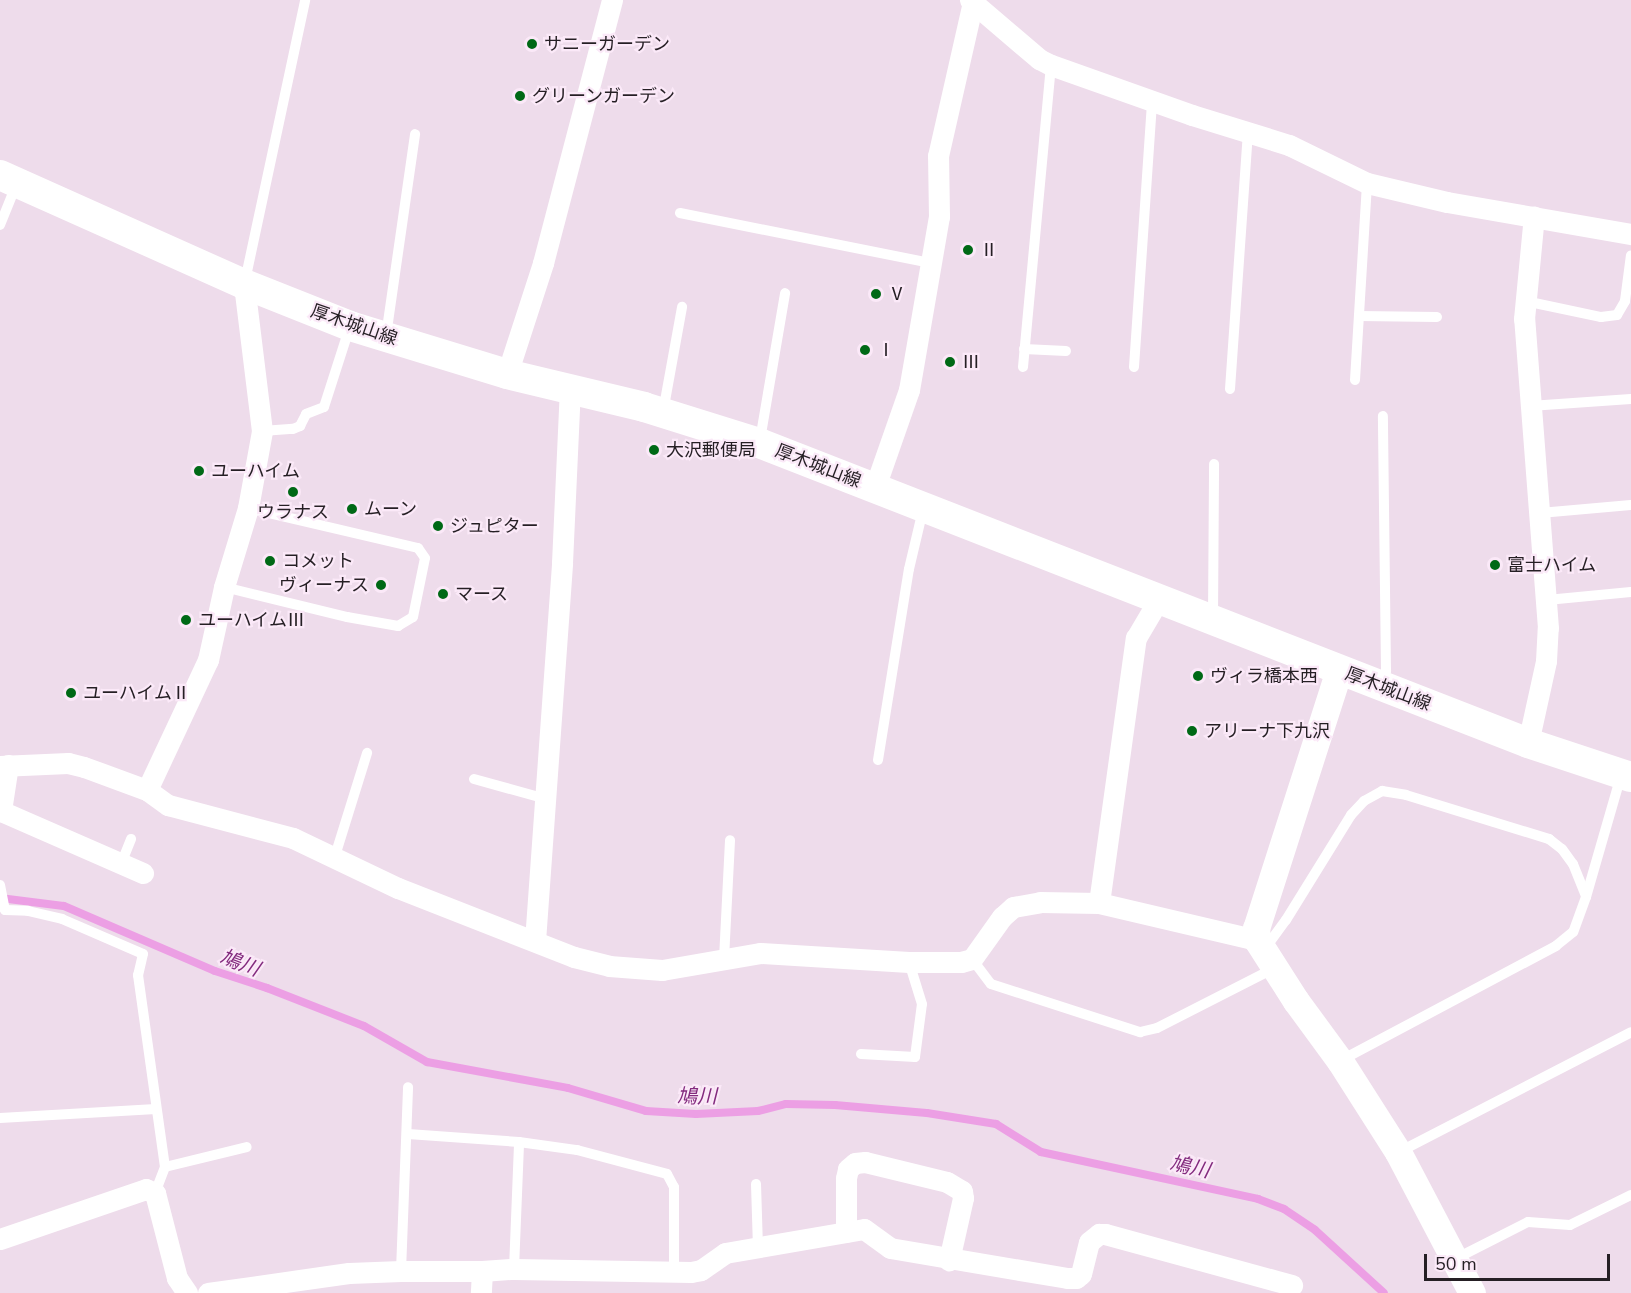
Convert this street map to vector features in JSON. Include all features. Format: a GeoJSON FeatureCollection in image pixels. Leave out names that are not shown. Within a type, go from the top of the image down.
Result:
{"type":"FeatureCollection","features":[{"type":"Feature","properties":{"kind":"main road","name":"厚木城山線"},"geometry":{"type":"LineString","coordinates":[[9,179],[244,284],[350,326],[507,374],[663,412],[759,443],[1214,619],[1381,687],[1528,743],[1626,776]]}},
{"type":"Feature","properties":{"kind":"street"},"geometry":{"type":"LineString","coordinates":[[507,374],[543,263],[612,0]]}},
{"type":"Feature","properties":{"kind":"street"},"geometry":{"type":"LineString","coordinates":[[876,488],[909,390],[939,218],[938,156],[972,1],[1038,59],[1051,65],[1289,145],[1367,183],[1447,202],[1631,234]]}},
{"type":"Feature","properties":{"kind":"street"},"geometry":{"type":"LineString","coordinates":[[1528,743],[1546,661],[1547,600],[1524,319],[1534,216]]}},
{"type":"Feature","properties":{"kind":"street"},"geometry":{"type":"LineString","coordinates":[[147,790],[207,660],[224,587],[248,508],[262,431],[244,284]]}},
{"type":"Feature","properties":{"kind":"street"},"geometry":{"type":"LineString","coordinates":[[535,941],[562,563],[570,389]]}},
{"type":"Feature","properties":{"kind":"street"},"geometry":{"type":"LineString","coordinates":[[1099,903],[1136,638],[1159,599]]}},
{"type":"Feature","properties":{"kind":"street"},"geometry":{"type":"LineString","coordinates":[[1339,670],[1256,928],[1264,954],[1340,1061],[1398,1152],[1472,1293]]}},
{"type":"Feature","properties":{"kind":"street"},"geometry":{"type":"LineString","coordinates":[[143,873],[1,811],[4,766],[68,763],[147,790],[168,805],[293,838],[335,856],[398,888],[574,957],[609,966],[662,970],[760,953],[823,955],[909,962],[961,962],[972,960],[1002,917],[1013,907],[1040,902],[1099,903],[1264,954]]}},
{"type":"Feature","properties":{"kind":"street"},"geometry":{"type":"LineString","coordinates":[[846,1232],[846,1178],[848,1169],[855,1163],[865,1162],[947,1182],[962,1191],[963,1198],[949,1260]]}},
{"type":"Feature","properties":{"kind":"street"},"geometry":{"type":"LineString","coordinates":[[0,1239],[146,1189],[155,1193],[177,1278],[187,1293]]}},
{"type":"Feature","properties":{"kind":"street"},"geometry":{"type":"LineString","coordinates":[[208,1293],[349,1273],[514,1269],[674,1272],[700,1270],[725,1253],[864,1229],[890,1248],[949,1260],[1076,1278],[1081,1274],[1089,1242],[1099,1234],[1292,1284]]}},
{"type":"Feature","properties":{"kind":"street"},"geometry":{"type":"LineString","coordinates":[[481,1293],[482,1271]]}},
{"type":"Feature","properties":{"kind":"lane"},"geometry":{"type":"LineString","coordinates":[[244,284],[305,0]]}},
{"type":"Feature","properties":{"kind":"lane"},"geometry":{"type":"LineString","coordinates":[[1023,367],[1051,65]]}},
{"type":"Feature","properties":{"kind":"lane"},"geometry":{"type":"LineString","coordinates":[[1134,367],[1152,100]]}},
{"type":"Feature","properties":{"kind":"lane"},"geometry":{"type":"LineString","coordinates":[[1230,389],[1248,130]]}},
{"type":"Feature","properties":{"kind":"lane"},"geometry":{"type":"LineString","coordinates":[[385,337],[415,134]]}},
{"type":"Feature","properties":{"kind":"lane"},"geometry":{"type":"LineString","coordinates":[[0,225],[9,179]]}},
{"type":"Feature","properties":{"kind":"lane"},"geometry":{"type":"LineString","coordinates":[[1355,380],[1367,183]]}},
{"type":"Feature","properties":{"kind":"lane"},"geometry":{"type":"LineString","coordinates":[[680,213],[931,263]]}},
{"type":"Feature","properties":{"kind":"lane"},"geometry":{"type":"LineString","coordinates":[[1525,302],[1601,317],[1617,315],[1624,301],[1631,255]]}},
{"type":"Feature","properties":{"kind":"lane"},"geometry":{"type":"LineString","coordinates":[[759,443],[785,293]]}},
{"type":"Feature","properties":{"kind":"lane"},"geometry":{"type":"LineString","coordinates":[[663,412],[682,307]]}},
{"type":"Feature","properties":{"kind":"lane"},"geometry":{"type":"LineString","coordinates":[[1359,316],[1437,317]]}},
{"type":"Feature","properties":{"kind":"lane"},"geometry":{"type":"LineString","coordinates":[[262,431],[293,429],[300,426],[306,414],[324,407],[350,326]]}},
{"type":"Feature","properties":{"kind":"lane"},"geometry":{"type":"LineString","coordinates":[[1024,349],[1066,351]]}},
{"type":"Feature","properties":{"kind":"lane"},"geometry":{"type":"LineString","coordinates":[[1530,406],[1631,399]]}},
{"type":"Feature","properties":{"kind":"lane"},"geometry":{"type":"LineString","coordinates":[[1381,687],[1386,671],[1383,416]]}},
{"type":"Feature","properties":{"kind":"lane"},"geometry":{"type":"LineString","coordinates":[[1214,464],[1214,619]]}},
{"type":"Feature","properties":{"kind":"lane"},"geometry":{"type":"LineString","coordinates":[[1540,513],[1631,505]]}},
{"type":"Feature","properties":{"kind":"lane"},"geometry":{"type":"LineString","coordinates":[[878,760],[909,569],[924,507]]}},
{"type":"Feature","properties":{"kind":"lane"},"geometry":{"type":"LineString","coordinates":[[224,587],[347,617],[398,626],[413,617],[425,558],[418,549],[248,508]]}},
{"type":"Feature","properties":{"kind":"lane"},"geometry":{"type":"LineString","coordinates":[[1547,600],[1631,592]]}},
{"type":"Feature","properties":{"kind":"lane"},"geometry":{"type":"LineString","coordinates":[[335,856],[367,753]]}},
{"type":"Feature","properties":{"kind":"lane"},"geometry":{"type":"LineString","coordinates":[[1340,1061],[1556,946],[1573,932],[1626,776]]}},
{"type":"Feature","properties":{"kind":"lane"},"geometry":{"type":"LineString","coordinates":[[474,779],[546,799]]}},
{"type":"Feature","properties":{"kind":"lane"},"geometry":{"type":"LineString","coordinates":[[972,960],[991,984],[1140,1032],[1157,1028],[1264,954],[1351,815],[1364,801],[1382,791],[1406,795],[1549,839],[1562,849],[1573,864],[1586,897]]}},
{"type":"Feature","properties":{"kind":"lane"},"geometry":{"type":"LineString","coordinates":[[0,819],[1,811]]}},
{"type":"Feature","properties":{"kind":"lane"},"geometry":{"type":"LineString","coordinates":[[121,864],[131,839]]}},
{"type":"Feature","properties":{"kind":"lane"},"geometry":{"type":"LineString","coordinates":[[724,959],[730,840]]}},
{"type":"Feature","properties":{"kind":"lane"},"geometry":{"type":"LineString","coordinates":[[0,887],[3,908],[62,919],[143,954],[138,975],[165,1167],[155,1193]]}},
{"type":"Feature","properties":{"kind":"lane"},"geometry":{"type":"LineString","coordinates":[[861,1054],[915,1057],[922,1004],[909,962]]}},
{"type":"Feature","properties":{"kind":"lane"},"geometry":{"type":"LineString","coordinates":[[1398,1152],[1631,1032]]}},
{"type":"Feature","properties":{"kind":"lane"},"geometry":{"type":"LineString","coordinates":[[401,1271],[408,1088]]}},
{"type":"Feature","properties":{"kind":"lane"},"geometry":{"type":"LineString","coordinates":[[0,1118],[156,1109]]}},
{"type":"Feature","properties":{"kind":"lane"},"geometry":{"type":"LineString","coordinates":[[408,1134],[519,1142],[577,1150],[667,1174],[674,1188],[674,1272]]}},
{"type":"Feature","properties":{"kind":"lane"},"geometry":{"type":"LineString","coordinates":[[514,1269],[519,1142]]}},
{"type":"Feature","properties":{"kind":"lane"},"geometry":{"type":"LineString","coordinates":[[165,1167],[247,1147]]}},
{"type":"Feature","properties":{"kind":"lane"},"geometry":{"type":"LineString","coordinates":[[756,1185],[758,1247]]}},
{"type":"Feature","properties":{"kind":"lane"},"geometry":{"type":"LineString","coordinates":[[1455,1259],[1528,1222],[1570,1225],[1631,1195]]}},
{"type":"Feature","properties":{"kind":"waterway","name":"鳩川"},"geometry":{"type":"LineString","coordinates":[[0,898],[64,906],[215,971],[267,988],[364,1026],[427,1062],[568,1088],[646,1111],[696,1114],[758,1111],[786,1104],[835,1105],[927,1113],[996,1124],[1041,1152],[1258,1199],[1284,1209],[1315,1230],[1384,1293]]}},
{"type":"Feature","properties":{"kind":"place","name":"サニーガーデン"},"geometry":{"type":"Point","coordinates":[532,44]}},
{"type":"Feature","properties":{"kind":"place","name":"グリーンガーデン"},"geometry":{"type":"Point","coordinates":[520,96]}},
{"type":"Feature","properties":{"kind":"place","name":"Ⅱ"},"geometry":{"type":"Point","coordinates":[968,250]}},
{"type":"Feature","properties":{"kind":"place","name":"Ⅴ"},"geometry":{"type":"Point","coordinates":[876,294]}},
{"type":"Feature","properties":{"kind":"place","name":"Ⅰ"},"geometry":{"type":"Point","coordinates":[865,350]}},
{"type":"Feature","properties":{"kind":"place","name":"Ⅲ"},"geometry":{"type":"Point","coordinates":[950,362]}},
{"type":"Feature","properties":{"kind":"place","name":"大沢郵便局"},"geometry":{"type":"Point","coordinates":[654,450]}},
{"type":"Feature","properties":{"kind":"place","name":"ユーハイム"},"geometry":{"type":"Point","coordinates":[199,471]}},
{"type":"Feature","properties":{"kind":"place","name":"ウラナス"},"geometry":{"type":"Point","coordinates":[293,492]}},
{"type":"Feature","properties":{"kind":"place","name":"ムーン"},"geometry":{"type":"Point","coordinates":[352,509]}},
{"type":"Feature","properties":{"kind":"place","name":"ジュピター"},"geometry":{"type":"Point","coordinates":[438,526]}},
{"type":"Feature","properties":{"kind":"place","name":"コメット"},"geometry":{"type":"Point","coordinates":[270,561]}},
{"type":"Feature","properties":{"kind":"place","name":"富士ハイム"},"geometry":{"type":"Point","coordinates":[1495,565]}},
{"type":"Feature","properties":{"kind":"place","name":"ヴィーナス"},"geometry":{"type":"Point","coordinates":[381,585]}},
{"type":"Feature","properties":{"kind":"place","name":"マース"},"geometry":{"type":"Point","coordinates":[443,594]}},
{"type":"Feature","properties":{"kind":"place","name":"ユーハイムⅢ"},"geometry":{"type":"Point","coordinates":[186,620]}},
{"type":"Feature","properties":{"kind":"place","name":"ヴィラ橋本西"},"geometry":{"type":"Point","coordinates":[1198,676]}},
{"type":"Feature","properties":{"kind":"place","name":"ユーハイムⅡ"},"geometry":{"type":"Point","coordinates":[71,693]}},
{"type":"Feature","properties":{"kind":"place","name":"アリーナ下九沢"},"geometry":{"type":"Point","coordinates":[1192,731]}}]}
